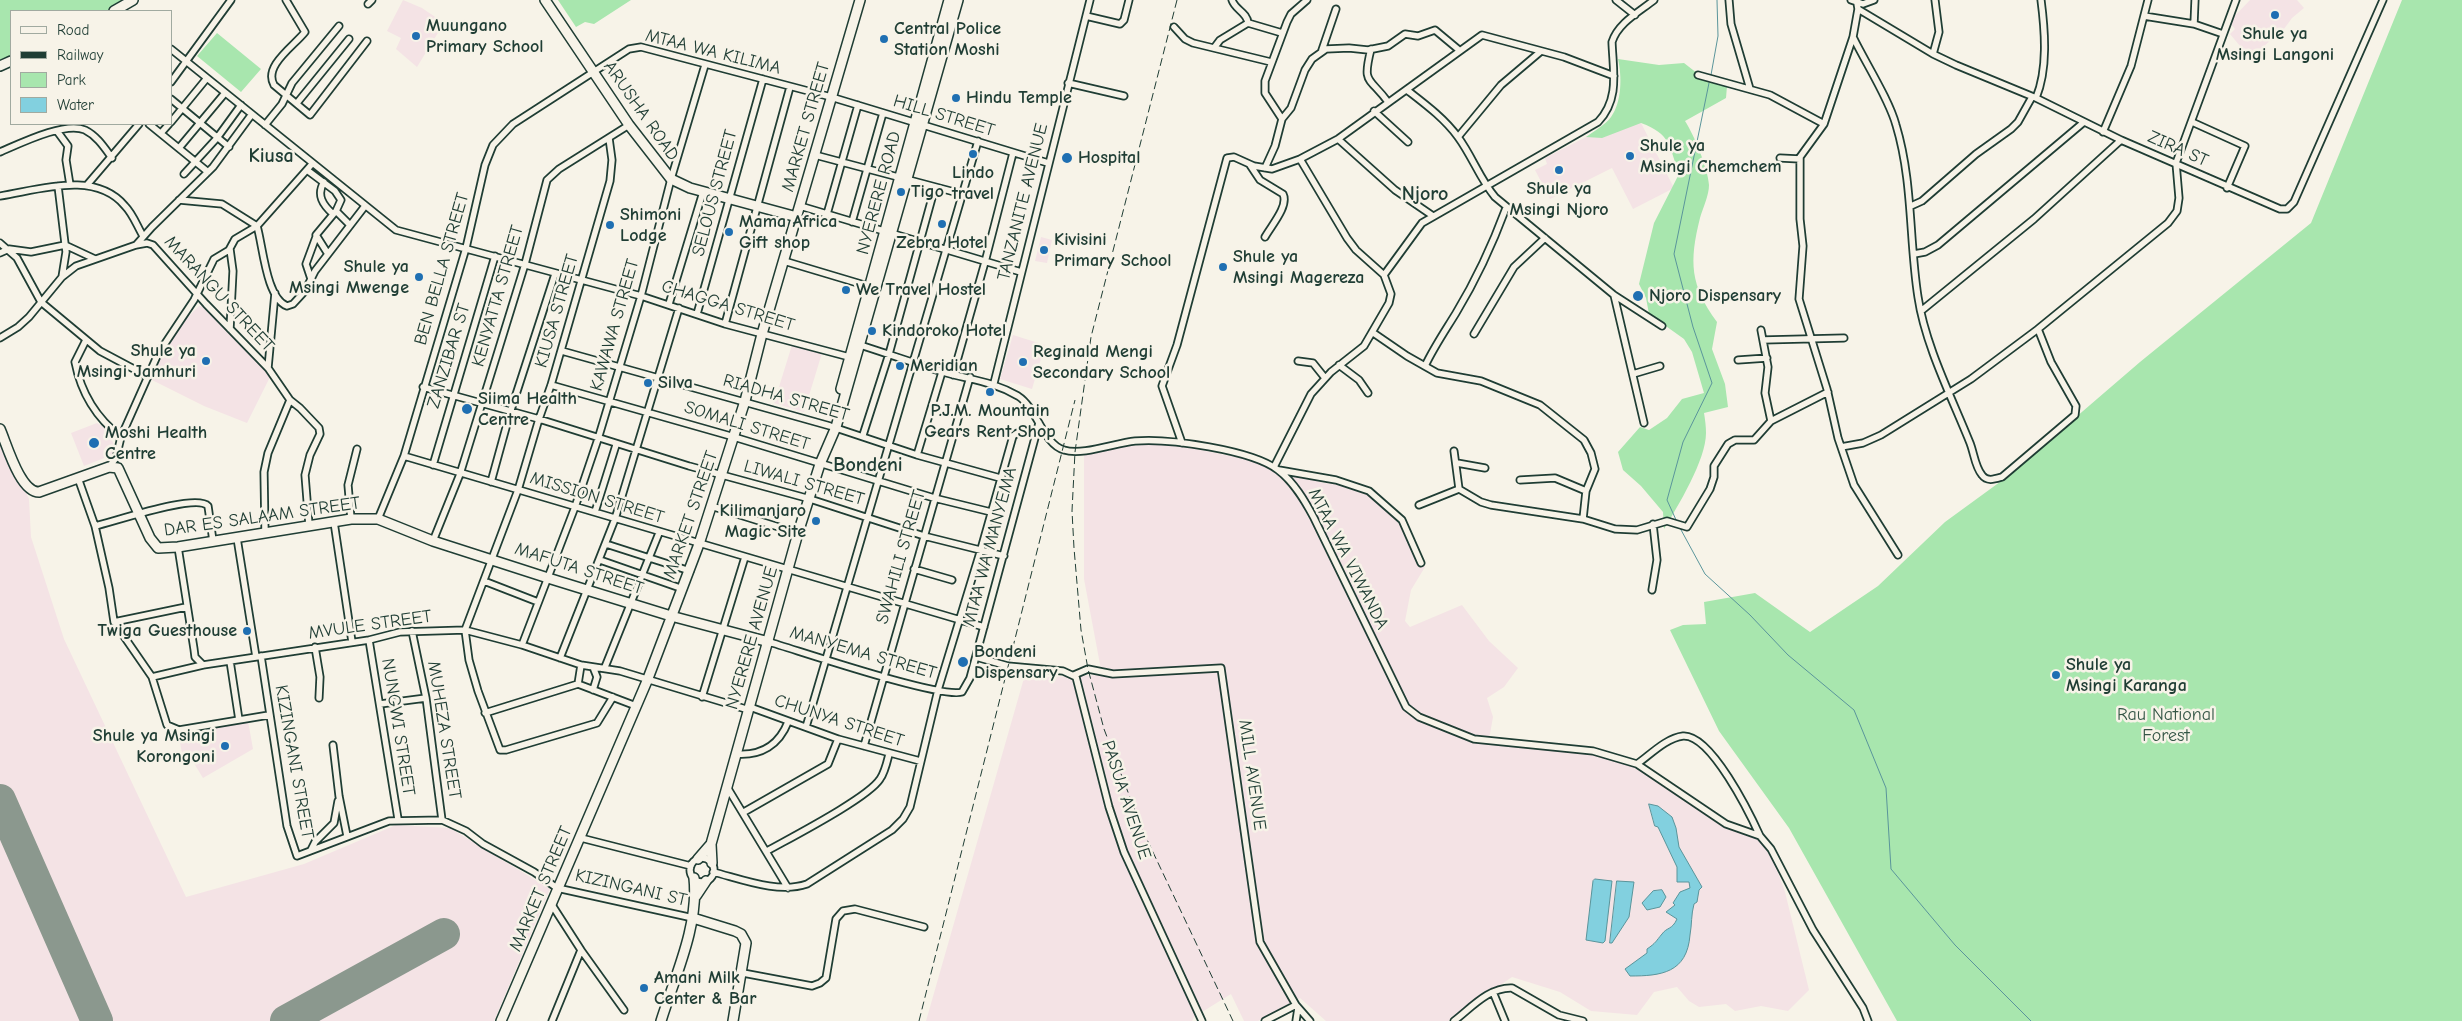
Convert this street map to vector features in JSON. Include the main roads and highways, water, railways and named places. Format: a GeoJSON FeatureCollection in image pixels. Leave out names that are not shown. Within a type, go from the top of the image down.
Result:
{"type":"FeatureCollection","features":[{"type":"Feature","properties":{"kind":"water"},"geometry":{"type":"Polygon","coordinates":[[[1649,804],[1658,806],[1672,817],[1679,847],[1702,887],[1699,890],[1697,902],[1693,908],[1688,948],[1678,965],[1662,973],[1630,976],[1625,969],[1647,953],[1647,949],[1673,925],[1677,919],[1666,912],[1675,905],[1673,903],[1680,892],[1690,888],[1689,882],[1677,882],[1677,867],[1658,827],[1655,826],[1649,804]]]}},
{"type":"Feature","properties":{"kind":"water"},"geometry":{"type":"Polygon","coordinates":[[[1595,879],[1612,881],[1605,941],[1603,943],[1586,940],[1593,881],[1595,879]]]}},
{"type":"Feature","properties":{"kind":"water"},"geometry":{"type":"Polygon","coordinates":[[[1617,881],[1634,882],[1629,917],[1612,943],[1610,943],[1617,881]]]}},
{"type":"Feature","properties":{"kind":"water"},"geometry":{"type":"Polygon","coordinates":[[[1662,890],[1666,897],[1660,907],[1647,910],[1642,903],[1653,891],[1662,890]]]}},
{"type":"Feature","properties":{"kind":"waterway"},"geometry":{"type":"LineString","coordinates":[[1711,75],[1718,36],[1717,0]]}},
{"type":"Feature","properties":{"kind":"waterway"},"geometry":{"type":"LineString","coordinates":[[1677,522],[1667,500],[1683,442],[1712,383],[1693,327],[1674,254],[1709,83]]}},
{"type":"Feature","properties":{"kind":"waterway"},"geometry":{"type":"LineString","coordinates":[[1680,528],[1705,574],[1750,615],[1788,655],[1854,710],[1886,788],[1891,869],[1955,945],[2031,1021]]}},
{"type":"Feature","properties":{"kind":"railway"},"geometry":{"type":"LineString","coordinates":[[1177,0],[1091,337],[1075,452],[1072,511],[1074,548],[1081,630],[1088,669],[1104,729],[1142,829],[1233,1021]]}},
{"type":"Feature","properties":{"kind":"railway"},"geometry":{"type":"LineString","coordinates":[[919,1021],[1075,400]]}},
{"type":"Feature","properties":{"kind":"place","name":"Shule ya Msingi Langoni"},"geometry":{"type":"Point","coordinates":[2275,15]}},
{"type":"Feature","properties":{"kind":"place","name":"Muungano Primary School"},"geometry":{"type":"Point","coordinates":[416,36]}},
{"type":"Feature","properties":{"kind":"place","name":"Central Police Station Moshi"},"geometry":{"type":"Point","coordinates":[884,39]}},
{"type":"Feature","properties":{"kind":"place","name":"Hindu Temple"},"geometry":{"type":"Point","coordinates":[956,98]}},
{"type":"Feature","properties":{"kind":"place","name":"Lindo travel"},"geometry":{"type":"Point","coordinates":[973,154]}},
{"type":"Feature","properties":{"kind":"place","name":"Shule ya Msingi Chemchem"},"geometry":{"type":"Point","coordinates":[1630,156]}},
{"type":"Feature","properties":{"kind":"place","name":"Hospital"},"geometry":{"type":"Point","coordinates":[1067,158]}},
{"type":"Feature","properties":{"kind":"place","name":"Shule ya Msingi Njoro"},"geometry":{"type":"Point","coordinates":[1559,170]}},
{"type":"Feature","properties":{"kind":"place","name":"Tigo"},"geometry":{"type":"Point","coordinates":[901,192]}},
{"type":"Feature","properties":{"kind":"place","name":"Zebra Hotel"},"geometry":{"type":"Point","coordinates":[942,224]}},
{"type":"Feature","properties":{"kind":"place","name":"Shimoni Lodge"},"geometry":{"type":"Point","coordinates":[610,225]}},
{"type":"Feature","properties":{"kind":"place","name":"Mama Africa Gift shop"},"geometry":{"type":"Point","coordinates":[729,232]}},
{"type":"Feature","properties":{"kind":"place","name":"Kivisini Primary School"},"geometry":{"type":"Point","coordinates":[1044,250]}},
{"type":"Feature","properties":{"kind":"place","name":"Shule ya Msingi Magereza"},"geometry":{"type":"Point","coordinates":[1223,267]}},
{"type":"Feature","properties":{"kind":"place","name":"Shule ya Msingi Mwenge"},"geometry":{"type":"Point","coordinates":[419,277]}},
{"type":"Feature","properties":{"kind":"place","name":"We Travel Hostel"},"geometry":{"type":"Point","coordinates":[846,290]}},
{"type":"Feature","properties":{"kind":"place","name":"Njoro Dispensary"},"geometry":{"type":"Point","coordinates":[1638,296]}},
{"type":"Feature","properties":{"kind":"place","name":"Kindoroko Hotel"},"geometry":{"type":"Point","coordinates":[872,331]}},
{"type":"Feature","properties":{"kind":"place","name":"Shule ya Msingi Jamhuri"},"geometry":{"type":"Point","coordinates":[206,361]}},
{"type":"Feature","properties":{"kind":"place","name":"Reginald Mengi Secondary School"},"geometry":{"type":"Point","coordinates":[1023,362]}},
{"type":"Feature","properties":{"kind":"place","name":"Meridian"},"geometry":{"type":"Point","coordinates":[900,366]}},
{"type":"Feature","properties":{"kind":"place","name":"Silva"},"geometry":{"type":"Point","coordinates":[648,383]}},
{"type":"Feature","properties":{"kind":"place","name":"P.J.M. Mountain Gears Rent Shop"},"geometry":{"type":"Point","coordinates":[990,392]}},
{"type":"Feature","properties":{"kind":"place","name":"Siima Health Centre"},"geometry":{"type":"Point","coordinates":[467,409]}},
{"type":"Feature","properties":{"kind":"place","name":"Moshi Health Centre"},"geometry":{"type":"Point","coordinates":[94,443]}},
{"type":"Feature","properties":{"kind":"place","name":"Kilimanjaro Magic Site"},"geometry":{"type":"Point","coordinates":[816,521]}},
{"type":"Feature","properties":{"kind":"place","name":"Twiga Guesthouse"},"geometry":{"type":"Point","coordinates":[247,631]}},
{"type":"Feature","properties":{"kind":"place","name":"Bondeni Dispensary"},"geometry":{"type":"Point","coordinates":[963,662]}},
{"type":"Feature","properties":{"kind":"place","name":"Shule ya Msingi Karanga"},"geometry":{"type":"Point","coordinates":[2056,675]}},
{"type":"Feature","properties":{"kind":"place","name":"Shule ya Msingi Korongoni"},"geometry":{"type":"Point","coordinates":[225,746]}},
{"type":"Feature","properties":{"kind":"place","name":"Amani Milk Center & Bar"},"geometry":{"type":"Point","coordinates":[644,988]}},
{"type":"Feature","properties":{"kind":"district","name":"Kiusa"},"geometry":{"type":"Point","coordinates":[271,156]}},
{"type":"Feature","properties":{"kind":"district","name":"Njoro"},"geometry":{"type":"Point","coordinates":[1425,194]}},
{"type":"Feature","properties":{"kind":"district","name":"Bondeni"},"geometry":{"type":"Point","coordinates":[868,465]}},
{"type":"Feature","properties":{"kind":"park label","name":"Rau National Forest"},"geometry":{"type":"Point","coordinates":[2166,725]}}]}
